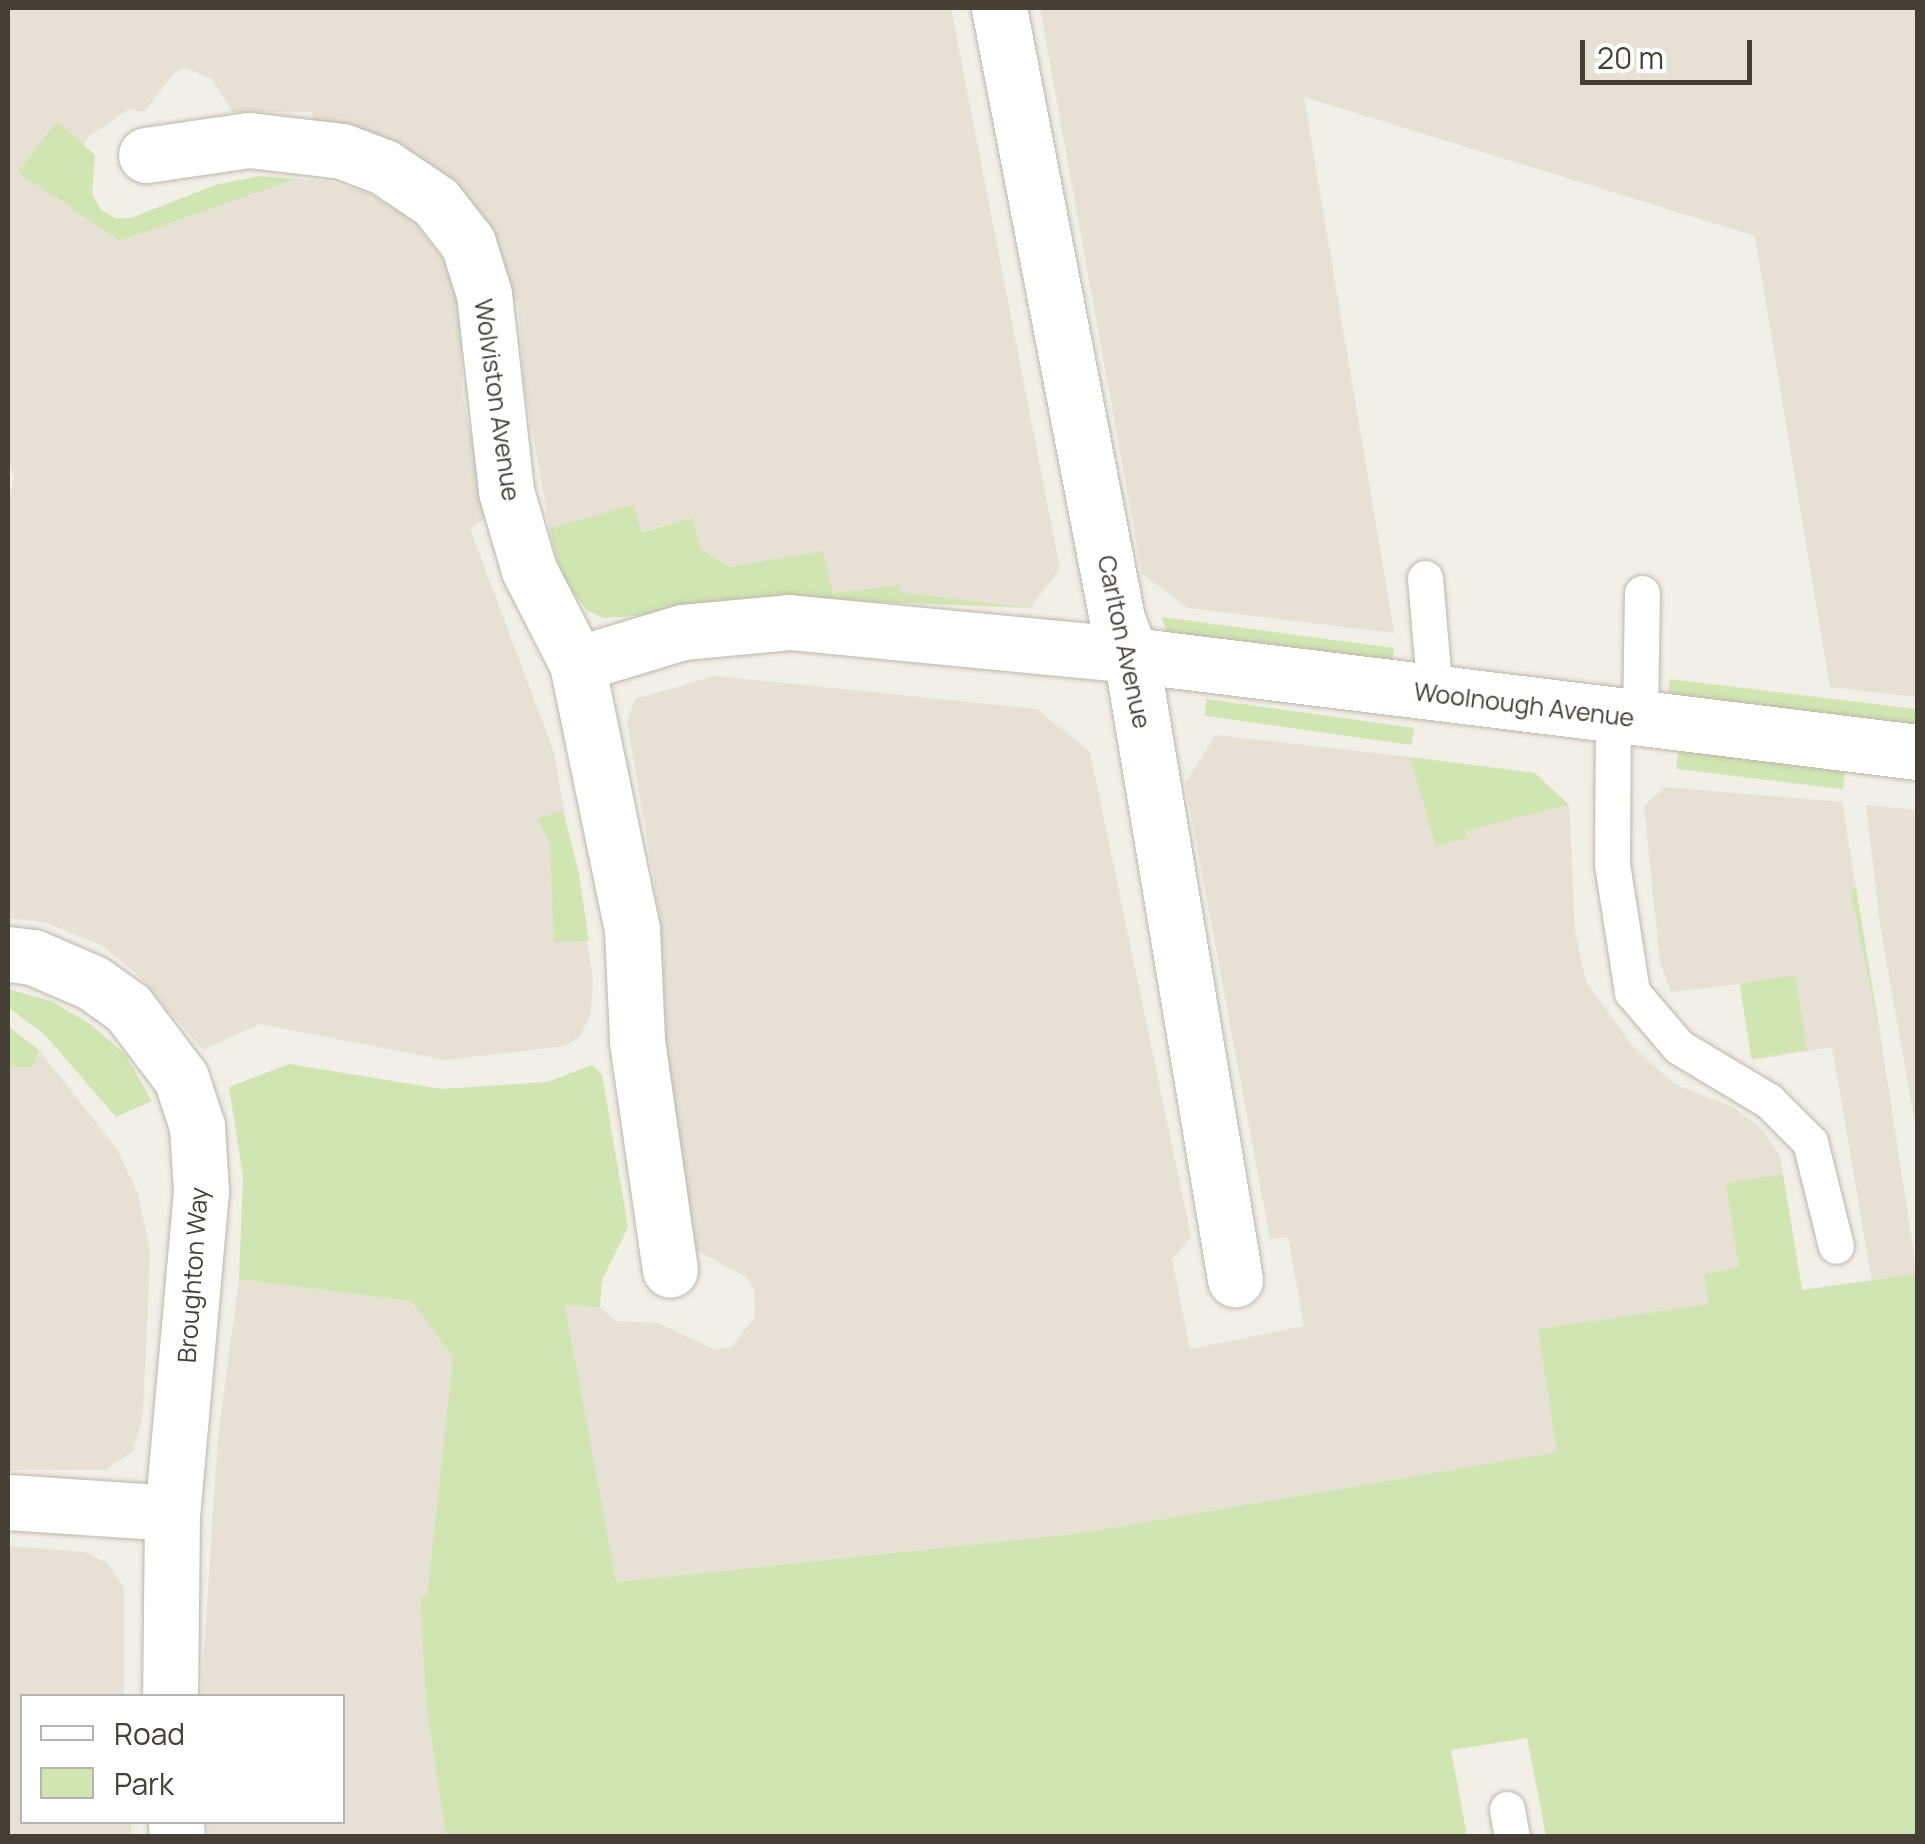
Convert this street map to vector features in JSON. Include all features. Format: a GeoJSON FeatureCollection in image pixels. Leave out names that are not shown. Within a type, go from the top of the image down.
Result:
{"type":"FeatureCollection","features":[{"type":"Feature","properties":{"kind":"street","name":"Carlton Avenue"},"geometry":{"type":"LineString","coordinates":[[998,8],[1117,619],[1131,655],[1235,1279]]}},
{"type":"Feature","properties":{"kind":"street","name":"Wolviston Avenue"},"geometry":{"type":"LineString","coordinates":[[146,155],[249,140],[292,143],[384,167],[436,202],[468,243],[484,294],[506,490],[529,570],[577,664],[632,929],[637,1041],[670,1270]]}},
{"type":"Feature","properties":{"kind":"street"},"geometry":{"type":"LineString","coordinates":[[577,664],[683,632],[790,622],[1131,655]]}},
{"type":"Feature","properties":{"kind":"street","name":"Woolnough Avenue"},"geometry":{"type":"LineString","coordinates":[[1131,655],[1918,752]]}},
{"type":"Feature","properties":{"kind":"street","name":"Broughton Way"},"geometry":{"type":"LineString","coordinates":[[8,954],[33,957],[93,984],[128,1008],[181,1078],[197,1126],[199,1224],[172,1513],[170,1694]]}},
{"type":"Feature","properties":{"kind":"street"},"geometry":{"type":"LineString","coordinates":[[8,1502],[172,1513]]}},
{"type":"Feature","properties":{"kind":"lane"},"geometry":{"type":"LineString","coordinates":[[1425,578],[1434,694]]}},
{"type":"Feature","properties":{"kind":"lane"},"geometry":{"type":"LineString","coordinates":[[1642,593],[1612,864],[1632,992],[1679,1047],[1769,1101],[1810,1142],[1836,1246]]}},
{"type":"Feature","properties":{"kind":"shaded area"},"geometry":{"type":"Polygon","coordinates":[[[8,8],[951,8],[1060,569],[1030,608],[899,592],[897,585],[832,593],[822,552],[730,567],[701,549],[693,518],[554,553],[524,384],[518,303],[315,124],[312,112],[233,112],[211,78],[185,68],[175,72],[144,112],[129,109],[88,137],[54,197],[121,241],[296,179],[327,181],[368,193],[415,222],[460,282],[462,391],[487,517],[470,529],[554,752],[593,977],[591,1013],[580,1036],[565,1046],[445,1060],[260,1024],[203,1050],[137,974],[101,945],[44,922],[8,918],[8,505],[14,477],[8,458],[8,8]]]}},
{"type":"Feature","properties":{"kind":"shaded area"},"geometry":{"type":"Polygon","coordinates":[[[1040,8],[1917,8],[1917,697],[1830,687],[1755,236],[1304,97],[1394,633],[1188,608],[1142,574],[1040,8]]]}},
{"type":"Feature","properties":{"kind":"shaded area"},"geometry":{"type":"Polygon","coordinates":[[[715,676],[1037,709],[1090,752],[1191,1237],[1172,1259],[1190,1349],[1304,1326],[1288,1237],[1270,1239],[1185,783],[1216,735],[1410,757],[1437,846],[1467,838],[1466,831],[1569,805],[1575,931],[1586,982],[1632,1045],[1674,1084],[1733,1107],[1764,1131],[1780,1157],[1802,1290],[1558,1452],[1082,1533],[615,1582],[565,1304],[600,1307],[615,1321],[658,1323],[715,1350],[731,1347],[755,1317],[754,1290],[746,1277],[690,1247],[670,1115],[660,915],[627,722],[635,699],[715,676]]]}},
{"type":"Feature","properties":{"kind":"shaded area"},"geometry":{"type":"Polygon","coordinates":[[[1665,787],[1842,802],[1856,888],[1850,890],[1882,1046],[1917,1274],[1872,1281],[1832,1047],[1752,1060],[1740,984],[1671,992],[1660,962],[1644,806],[1665,787]]]}},
{"type":"Feature","properties":{"kind":"shaded area"},"geometry":{"type":"Polygon","coordinates":[[[1866,805],[1917,810],[1917,1136],[1880,924],[1866,805]]]}},
{"type":"Feature","properties":{"kind":"shaded area"},"geometry":{"type":"Polygon","coordinates":[[[39,1050],[117,1149],[138,1194],[150,1250],[143,1414],[133,1451],[106,1470],[8,1470],[8,1067],[32,1067],[39,1050]]]}},
{"type":"Feature","properties":{"kind":"shaded area"},"geometry":{"type":"Polygon","coordinates":[[[239,1279],[411,1301],[453,1357],[427,1596],[420,1597],[426,1703],[446,1836],[209,1836],[208,1824],[345,1824],[345,1694],[201,1694],[218,1436],[239,1279]]]}},
{"type":"Feature","properties":{"kind":"shaded area"},"geometry":{"type":"Polygon","coordinates":[[[8,1546],[85,1552],[107,1563],[124,1588],[124,1694],[20,1694],[20,1824],[131,1824],[132,1836],[8,1836],[8,1546]]]}},
{"type":"Feature","properties":{"kind":"green space"},"geometry":{"type":"Polygon","coordinates":[[[57,122],[95,155],[92,193],[101,210],[115,218],[131,218],[215,185],[260,176],[296,179],[120,241],[18,172],[57,122]]]}},
{"type":"Feature","properties":{"kind":"green space"},"geometry":{"type":"Polygon","coordinates":[[[634,505],[641,532],[693,518],[701,549],[730,567],[823,551],[833,593],[898,585],[900,592],[1030,608],[856,601],[604,618],[586,610],[562,577],[550,528],[634,505]]]}},
{"type":"Feature","properties":{"kind":"green space"},"geometry":{"type":"Polygon","coordinates":[[[1162,617],[1394,648],[1392,663],[1167,635],[1162,617]]]}},
{"type":"Feature","properties":{"kind":"green space"},"geometry":{"type":"Polygon","coordinates":[[[1670,679],[1917,709],[1915,728],[1668,698],[1670,679]]]}},
{"type":"Feature","properties":{"kind":"green space"},"geometry":{"type":"Polygon","coordinates":[[[1207,699],[1414,728],[1412,745],[1205,716],[1207,699]]]}},
{"type":"Feature","properties":{"kind":"green space"},"geometry":{"type":"Polygon","coordinates":[[[1679,746],[1846,766],[1843,789],[1676,769],[1679,746]]]}},
{"type":"Feature","properties":{"kind":"green space"},"geometry":{"type":"Polygon","coordinates":[[[1410,757],[1535,773],[1569,805],[1466,831],[1467,838],[1436,846],[1410,757]]]}},
{"type":"Feature","properties":{"kind":"green space"},"geometry":{"type":"Polygon","coordinates":[[[563,811],[579,874],[589,941],[554,942],[550,842],[537,819],[563,811]]]}},
{"type":"Feature","properties":{"kind":"green space"},"geometry":{"type":"Polygon","coordinates":[[[1856,888],[1882,1045],[1882,1046],[1850,890],[1856,888]]]}},
{"type":"Feature","properties":{"kind":"green space"},"geometry":{"type":"Polygon","coordinates":[[[1795,975],[1807,1050],[1752,1059],[1740,984],[1795,975]]]}},
{"type":"Feature","properties":{"kind":"green space"},"geometry":{"type":"Polygon","coordinates":[[[8,989],[51,1001],[90,1024],[125,1054],[152,1101],[116,1117],[45,1035],[8,1007],[8,989]]]}},
{"type":"Feature","properties":{"kind":"green space"},"geometry":{"type":"Polygon","coordinates":[[[8,1026],[39,1050],[32,1067],[8,1067],[8,1026]]]}},
{"type":"Feature","properties":{"kind":"green space"},"geometry":{"type":"Polygon","coordinates":[[[289,1064],[441,1089],[547,1082],[592,1065],[602,1075],[628,1227],[602,1280],[600,1307],[565,1305],[616,1582],[1082,1533],[1557,1452],[1538,1329],[1709,1304],[1704,1274],[1739,1268],[1726,1183],[1783,1174],[1802,1290],[1917,1274],[1917,1836],[1546,1836],[1527,1738],[1451,1750],[1467,1836],[446,1836],[426,1703],[420,1596],[427,1596],[453,1357],[411,1301],[239,1279],[243,1177],[229,1087],[289,1064]]]}}]}
